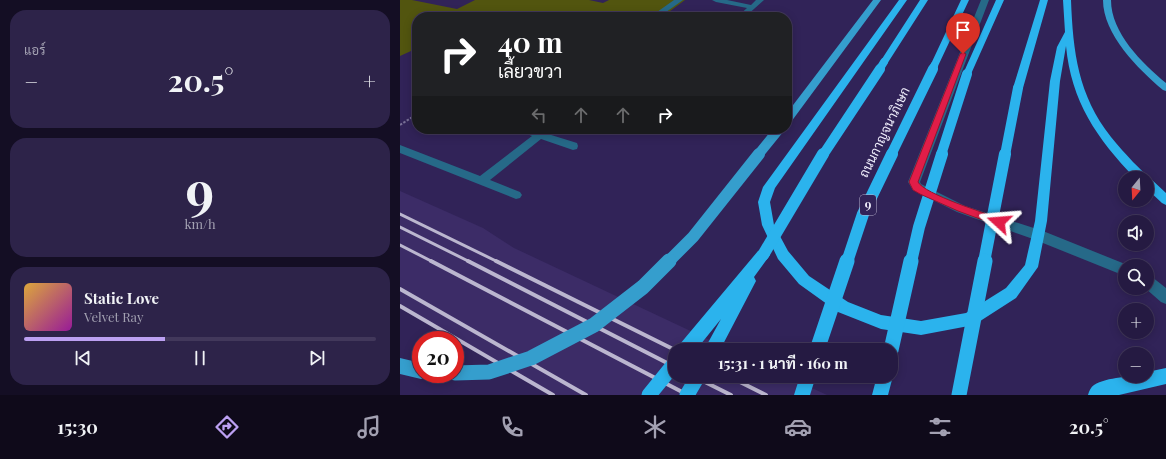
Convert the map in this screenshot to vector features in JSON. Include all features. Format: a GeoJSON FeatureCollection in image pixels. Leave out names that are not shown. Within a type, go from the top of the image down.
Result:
{"type":"FeatureCollection","features":[{"type":"Feature","properties":{"kind":"highway"},"geometry":{"type":"LineString","coordinates":[[903,0],[769,187],[764,202],[768,225],[783,255],[804,280],[843,307],[881,322],[921,328],[969,320],[1011,293],[1031,267],[1041,221],[1055,81],[1061,47],[1068,33]]}},
{"type":"Feature","properties":{"kind":"highway"},"geometry":{"type":"LineString","coordinates":[[716,343],[763,255],[819,161],[924,0]]}},
{"type":"Feature","properties":{"kind":"highway","name":"ถนนกาญจนาภิเษก"},"geometry":{"type":"LineString","coordinates":[[819,343],[863,214],[965,0]]}},
{"type":"Feature","properties":{"kind":"highway"},"geometry":{"type":"LineString","coordinates":[[893,343],[919,227],[960,96],[967,74],[1000,0]]}},
{"type":"Feature","properties":{"kind":"highway"},"geometry":{"type":"LineString","coordinates":[[959,395],[1018,88],[1044,0]]}},
{"type":"Feature","properties":{"kind":"highway"},"geometry":{"type":"LineString","coordinates":[[1067,0],[1068,33],[1074,69],[1082,100],[1096,124],[1134,171]]}},
{"type":"Feature","properties":{"kind":"highway"},"geometry":{"type":"LineString","coordinates":[[1154,189],[1166,200]]}},
{"type":"Feature","properties":{"kind":"highway"},"geometry":{"type":"LineString","coordinates":[[692,343],[763,255]]}},
{"type":"Feature","properties":{"kind":"highway"},"geometry":{"type":"LineString","coordinates":[[649,395],[668,372]]}},
{"type":"Feature","properties":{"kind":"highway"},"geometry":{"type":"LineString","coordinates":[[1096,395],[1100,391],[1166,376]]}},
{"type":"Feature","properties":{"kind":"highway"},"geometry":{"type":"LineString","coordinates":[[687,395],[694,383]]}},
{"type":"Feature","properties":{"kind":"highway"},"geometry":{"type":"LineString","coordinates":[[802,395],[806,383]]}},
{"type":"Feature","properties":{"kind":"highway"},"geometry":{"type":"LineString","coordinates":[[880,395],[883,383]]}},
{"type":"Feature","properties":{"kind":"main road"},"geometry":{"type":"LineString","coordinates":[[792,113],[877,0]]}},
{"type":"Feature","properties":{"kind":"main road"},"geometry":{"type":"LineString","coordinates":[[1107,0],[1109,14],[1116,32],[1146,69],[1166,88]]}},
{"type":"Feature","properties":{"kind":"main road"},"geometry":{"type":"LineString","coordinates":[[464,373],[489,372],[531,358],[594,325],[643,287],[693,237],[775,134]]}},
{"type":"Feature","properties":{"kind":"main road"},"geometry":{"type":"LineString","coordinates":[[400,366],[412,369]]}},
{"type":"Feature","properties":{"kind":"street"},"geometry":{"type":"LineString","coordinates":[[661,12],[679,0]]}},
{"type":"Feature","properties":{"kind":"street"},"geometry":{"type":"LineString","coordinates":[[716,0],[752,7]]}},
{"type":"Feature","properties":{"kind":"street"},"geometry":{"type":"LineString","coordinates":[[746,12],[760,0]]}},
{"type":"Feature","properties":{"kind":"street"},"geometry":{"type":"LineString","coordinates":[[984,0],[914,182],[923,192],[961,209],[1038,235],[1118,267]]}},
{"type":"Feature","properties":{"kind":"street"},"geometry":{"type":"LineString","coordinates":[[481,181],[540,134]]}},
{"type":"Feature","properties":{"kind":"street"},"geometry":{"type":"LineString","coordinates":[[547,134],[573,146]]}},
{"type":"Feature","properties":{"kind":"street"},"geometry":{"type":"LineString","coordinates":[[400,149],[516,195]]}},
{"type":"Feature","properties":{"kind":"street"},"geometry":{"type":"LineString","coordinates":[[1154,287],[1166,298]]}},
{"type":"Feature","properties":{"kind":"path"},"geometry":{"type":"LineString","coordinates":[[400,125],[412,117]]}},
{"type":"Feature","properties":{"kind":"shaded area"},"geometry":{"type":"Polygon","coordinates":[[[400,0],[412,0],[457,9],[475,0],[589,0],[603,3],[609,0],[685,0],[669,12],[412,12],[412,51],[400,56],[400,0]]]}},
{"type":"Feature","properties":{"kind":"shaded area"},"geometry":{"type":"Polygon","coordinates":[[[400,191],[483,228],[514,248],[716,343],[668,343],[668,383],[801,383],[827,395],[552,395],[464,345],[464,331],[440,331],[400,308],[400,191]]]}},
{"type":"Feature","properties":{"kind":"railway"},"geometry":{"type":"LineString","coordinates":[[400,214],[498,262]]}},
{"type":"Feature","properties":{"kind":"railway"},"geometry":{"type":"LineString","coordinates":[[400,227],[468,261]]}},
{"type":"Feature","properties":{"kind":"railway"},"geometry":{"type":"LineString","coordinates":[[400,245],[433,262]]}},
{"type":"Feature","properties":{"kind":"railway"},"geometry":{"type":"LineString","coordinates":[[431,261],[688,395]]}},
{"type":"Feature","properties":{"kind":"railway"},"geometry":{"type":"LineString","coordinates":[[468,261],[668,363]]}},
{"type":"Feature","properties":{"kind":"railway"},"geometry":{"type":"LineString","coordinates":[[496,261],[668,347]]}},
{"type":"Feature","properties":{"kind":"railway"},"geometry":{"type":"LineString","coordinates":[[400,289],[586,395]]}},
{"type":"Feature","properties":{"kind":"railway"},"geometry":{"type":"LineString","coordinates":[[400,306],[553,395]]}},
{"type":"Feature","properties":{"kind":"railway"},"geometry":{"type":"LineString","coordinates":[[707,383],[731,395]]}},
{"type":"Feature","properties":{"kind":"railway"},"geometry":{"type":"LineString","coordinates":[[742,383],[766,395]]}},
{"type":"Feature","properties":{"kind":"route"},"geometry":{"type":"LineString","coordinates":[[963,54],[914,182],[923,192],[961,209],[999,222]]}}]}
